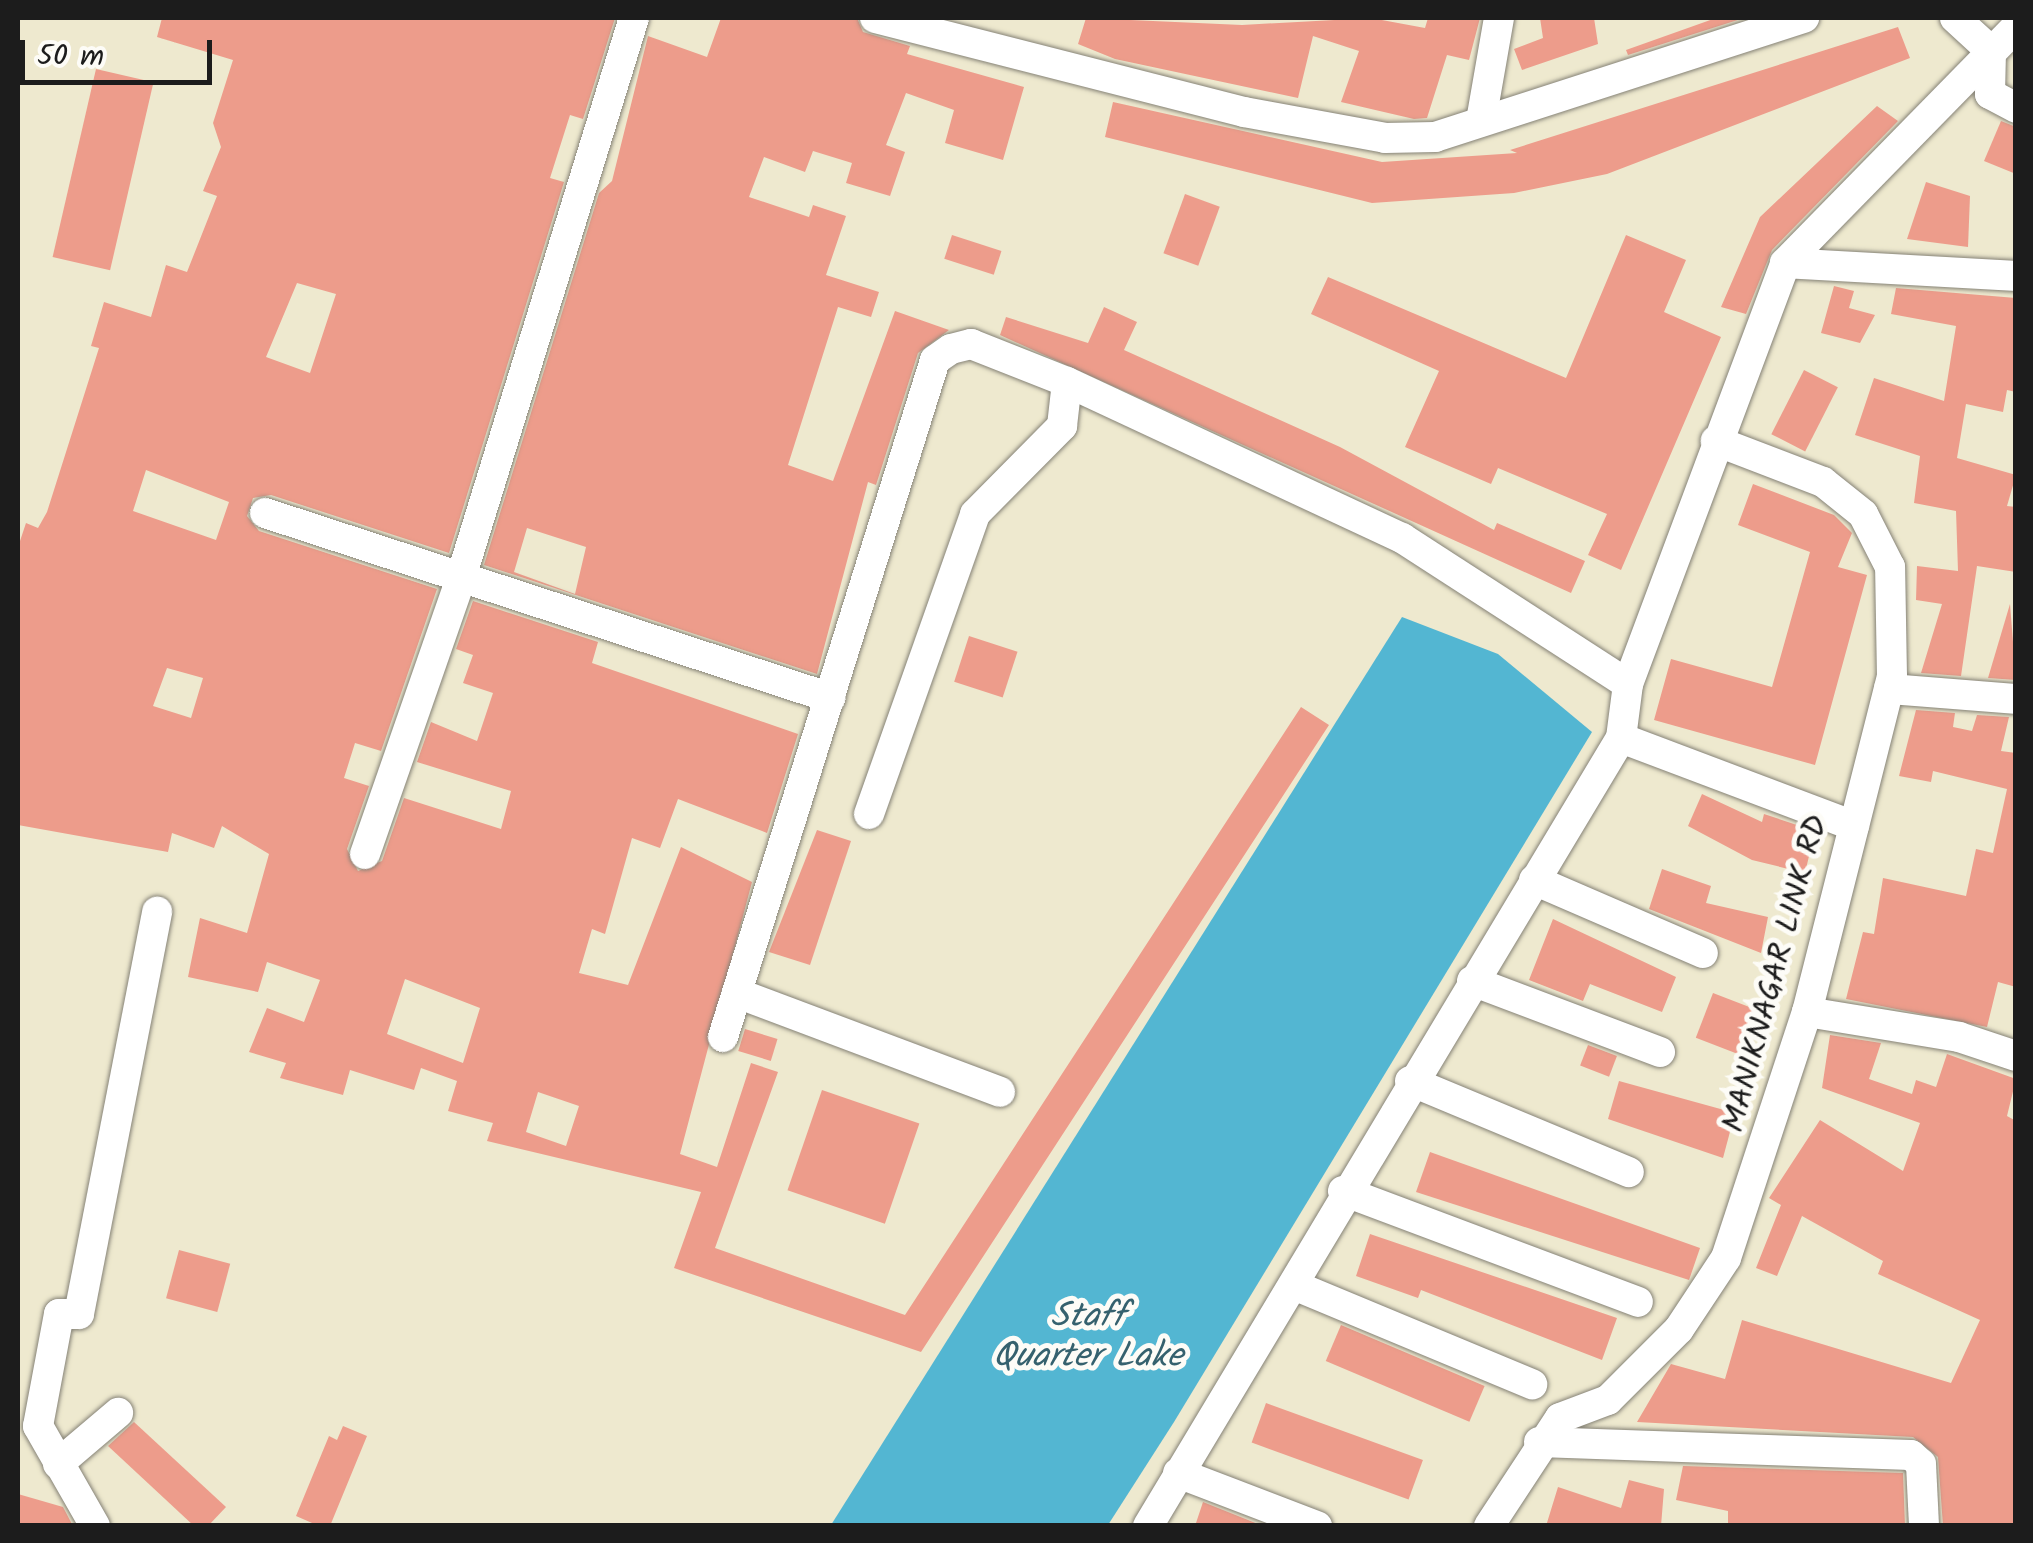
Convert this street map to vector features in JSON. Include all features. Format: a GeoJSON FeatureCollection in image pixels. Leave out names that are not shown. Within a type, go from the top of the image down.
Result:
{"type":"FeatureCollection","features":[{"type":"Feature","properties":{"kind":"street"},"geometry":{"type":"LineString","coordinates":[[365,854],[459,584],[634,18]]}},
{"type":"Feature","properties":{"kind":"street"},"geometry":{"type":"LineString","coordinates":[[875,18],[1226,108],[1385,138],[1481,121],[1804,18]]}},
{"type":"Feature","properties":{"kind":"street"},"geometry":{"type":"LineString","coordinates":[[1481,121],[1498,18]]}},
{"type":"Feature","properties":{"kind":"street"},"geometry":{"type":"LineString","coordinates":[[1955,18],[1990,51],[1990,94],[2016,108]]}},
{"type":"Feature","properties":{"kind":"street"},"geometry":{"type":"LineString","coordinates":[[1148,1526],[1342,1191],[1622,738],[1628,684],[1785,264],[2016,27]]}},
{"type":"Feature","properties":{"kind":"street"},"geometry":{"type":"LineString","coordinates":[[1785,264],[2016,276]]}},
{"type":"Feature","properties":{"kind":"street"},"geometry":{"type":"LineString","coordinates":[[724,1037],[935,360],[971,344],[1067,382],[1402,538],[1628,684]]}},
{"type":"Feature","properties":{"kind":"street"},"geometry":{"type":"LineString","coordinates":[[869,814],[975,514],[1062,426],[1067,382]]}},
{"type":"Feature","properties":{"kind":"street","name":"MANIKNAGAR LINK RD"},"geometry":{"type":"LineString","coordinates":[[1489,1526],[1539,1442],[1560,1418],[1608,1400],[1679,1329],[1726,1258],[1808,1012],[1889,688],[1890,567],[1863,514],[1823,482],[1716,441]]}},
{"type":"Feature","properties":{"kind":"street"},"geometry":{"type":"LineString","coordinates":[[265,513],[459,584],[831,698]]}},
{"type":"Feature","properties":{"kind":"street"},"geometry":{"type":"LineString","coordinates":[[1889,688],[2016,699]]}},
{"type":"Feature","properties":{"kind":"street"},"geometry":{"type":"LineString","coordinates":[[1622,738],[1854,826]]}},
{"type":"Feature","properties":{"kind":"street"},"geometry":{"type":"LineString","coordinates":[[1534,880],[1703,954]]}},
{"type":"Feature","properties":{"kind":"street"},"geometry":{"type":"LineString","coordinates":[[95,1526],[28,1423],[58,1314],[78,1314],[157,910]]}},
{"type":"Feature","properties":{"kind":"street"},"geometry":{"type":"LineString","coordinates":[[1472,981],[1660,1052]]}},
{"type":"Feature","properties":{"kind":"street"},"geometry":{"type":"LineString","coordinates":[[737,993],[1000,1092]]}},
{"type":"Feature","properties":{"kind":"street"},"geometry":{"type":"LineString","coordinates":[[1808,1012],[2016,1056]]}},
{"type":"Feature","properties":{"kind":"street"},"geometry":{"type":"LineString","coordinates":[[1410,1081],[1628,1172]]}},
{"type":"Feature","properties":{"kind":"street"},"geometry":{"type":"LineString","coordinates":[[1342,1191],[1638,1302]]}},
{"type":"Feature","properties":{"kind":"street"},"geometry":{"type":"LineString","coordinates":[[1296,1286],[1532,1384]]}},
{"type":"Feature","properties":{"kind":"street"},"geometry":{"type":"LineString","coordinates":[[58,1464],[118,1413]]}},
{"type":"Feature","properties":{"kind":"street"},"geometry":{"type":"LineString","coordinates":[[1539,1442],[1912,1454],[1920,1464],[1924,1526]]}},
{"type":"Feature","properties":{"kind":"street"},"geometry":{"type":"LineString","coordinates":[[1178,1473],[1318,1526]]}},
{"type":"Feature","properties":{"kind":"water","name":"Staff Quarter Lake"},"geometry":{"type":"Polygon","coordinates":[[[1402,617],[1498,654],[1592,732],[1174,1422],[1108,1525],[831,1525],[1402,617]]]}},
{"type":"Feature","properties":{"kind":"building"},"geometry":{"type":"Polygon","coordinates":[[[162,18],[615,18],[583,119],[570,115],[550,178],[564,182],[449,553],[271,495],[253,498],[247,516],[259,531],[437,589],[381,751],[355,743],[344,778],[369,786],[347,849],[358,871],[382,861],[404,798],[501,829],[511,791],[417,762],[431,722],[477,741],[493,693],[463,683],[473,655],[456,649],[473,601],[598,642],[592,663],[798,734],[767,833],[678,799],[660,848],[632,838],[605,934],[592,929],[579,973],[628,985],[681,847],[752,882],[680,1154],[717,1167],[751,1063],[778,1072],[715,1248],[905,1315],[1301,707],[1329,725],[921,1352],[674,1268],[701,1192],[487,1141],[493,1123],[448,1111],[457,1081],[421,1068],[414,1090],[350,1070],[343,1095],[280,1078],[286,1063],[249,1052],[267,1008],[304,1022],[320,980],[267,962],[258,992],[188,977],[200,918],[247,933],[269,854],[222,826],[214,848],[172,833],[168,852],[18,825],[18,547],[26,523],[38,528],[47,512],[99,348],[91,346],[104,302],[151,317],[166,265],[187,272],[217,196],[203,191],[221,147],[213,123],[233,60],[157,37],[162,18]],[[297,283],[266,357],[310,373],[336,294],[297,283]],[[146,470],[133,511],[216,540],[229,502],[146,470]],[[167,668],[153,706],[191,718],[203,678],[167,668]],[[405,979],[387,1034],[463,1063],[480,1008],[405,979]],[[538,1092],[526,1132],[566,1146],[579,1106],[538,1092]]]}},
{"type":"Feature","properties":{"kind":"building"},"geometry":{"type":"Polygon","coordinates":[[[721,18],[857,18],[863,32],[910,46],[907,54],[1024,87],[1003,160],[945,143],[954,110],[906,93],[886,145],[905,152],[890,196],[846,183],[852,163],[813,151],[805,172],[764,157],[749,197],[809,217],[813,205],[846,216],[826,275],[879,292],[871,317],[838,307],[788,465],[833,481],[895,311],[949,330],[918,353],[876,485],[868,482],[817,674],[484,565],[599,193],[612,181],[648,36],[707,57],[721,18]],[[527,528],[514,572],[575,594],[586,547],[527,528]]]}},
{"type":"Feature","properties":{"kind":"building"},"geometry":{"type":"Polygon","coordinates":[[[1086,18],[1242,25],[1371,18],[1425,28],[1428,18],[1480,18],[1469,60],[1447,55],[1427,118],[1414,119],[1341,102],[1359,51],[1313,36],[1298,98],[1115,59],[1078,44],[1086,18]]]}},
{"type":"Feature","properties":{"kind":"building"},"geometry":{"type":"Polygon","coordinates":[[[1540,18],[1594,18],[1598,44],[1522,70],[1514,49],[1543,38],[1540,18]]]}},
{"type":"Feature","properties":{"kind":"building"},"geometry":{"type":"Polygon","coordinates":[[[1716,18],[1744,18],[1628,55],[1626,50],[1716,18]]]}},
{"type":"Feature","properties":{"kind":"building"},"geometry":{"type":"Polygon","coordinates":[[[1898,27],[1910,58],[1607,174],[1514,193],[1372,203],[1105,137],[1113,102],[1382,162],[1517,153],[1510,150],[1898,27]]]}},
{"type":"Feature","properties":{"kind":"building"},"geometry":{"type":"Polygon","coordinates":[[[96,69],[153,82],[110,270],[53,257],[96,69]]]}},
{"type":"Feature","properties":{"kind":"building"},"geometry":{"type":"Polygon","coordinates":[[[1877,106],[1898,121],[1772,250],[1746,314],[1721,307],[1760,217],[1877,106]]]}},
{"type":"Feature","properties":{"kind":"building"},"geometry":{"type":"Polygon","coordinates":[[[2001,121],[2016,127],[2016,174],[1984,161],[2001,121]]]}},
{"type":"Feature","properties":{"kind":"building"},"geometry":{"type":"Polygon","coordinates":[[[1926,182],[1970,196],[1968,247],[1907,239],[1926,182]]]}},
{"type":"Feature","properties":{"kind":"building"},"geometry":{"type":"Polygon","coordinates":[[[1185,194],[1220,207],[1198,266],[1163,253],[1185,194]]]}},
{"type":"Feature","properties":{"kind":"building"},"geometry":{"type":"Polygon","coordinates":[[[952,235],[1001,251],[994,275],[944,259],[952,235]]]}},
{"type":"Feature","properties":{"kind":"building"},"geometry":{"type":"Polygon","coordinates":[[[1626,235],[1686,260],[1664,312],[1721,337],[1621,570],[1588,555],[1607,514],[1498,468],[1491,484],[1405,447],[1439,371],[1311,314],[1328,277],[1566,378],[1626,235]]]}},
{"type":"Feature","properties":{"kind":"building"},"geometry":{"type":"Polygon","coordinates":[[[1834,286],[1854,291],[1849,308],[1875,315],[1860,343],[1821,333],[1834,286]]]}},
{"type":"Feature","properties":{"kind":"building"},"geometry":{"type":"Polygon","coordinates":[[[1896,288],[2016,298],[2016,392],[2007,390],[2003,412],[1966,404],[1957,458],[2016,475],[2007,506],[2016,507],[2016,572],[1977,566],[1961,676],[1921,673],[1942,604],[1916,600],[1917,566],[1958,571],[1956,511],[1914,503],[1920,456],[1855,435],[1874,378],[1944,401],[1956,326],[1891,314],[1896,288]]]}},
{"type":"Feature","properties":{"kind":"building"},"geometry":{"type":"Polygon","coordinates":[[[1104,307],[1137,322],[1124,350],[1340,447],[1494,530],[1497,523],[1585,561],[1571,593],[1000,335],[1006,317],[1088,343],[1104,307]]]}},
{"type":"Feature","properties":{"kind":"building"},"geometry":{"type":"Polygon","coordinates":[[[1804,370],[1838,387],[1805,451],[1771,434],[1804,370]]]}},
{"type":"Feature","properties":{"kind":"building"},"geometry":{"type":"Polygon","coordinates":[[[1753,484],[1834,515],[1852,533],[1838,567],[1867,575],[1815,765],[1654,720],[1671,659],[1772,687],[1810,552],[1738,525],[1753,484]]]}},
{"type":"Feature","properties":{"kind":"building"},"geometry":{"type":"Polygon","coordinates":[[[2010,604],[2016,680],[1988,678],[2010,604]]]}},
{"type":"Feature","properties":{"kind":"building"},"geometry":{"type":"Polygon","coordinates":[[[969,636],[1018,652],[1003,697],[954,682],[969,636]]]}},
{"type":"Feature","properties":{"kind":"building"},"geometry":{"type":"Polygon","coordinates":[[[1916,710],[1955,713],[1953,727],[1972,731],[1977,715],[2009,717],[2001,751],[2016,753],[2016,987],[1998,982],[1987,1027],[1846,999],[1863,932],[1874,934],[1883,878],[1966,896],[1976,849],[1993,853],[2007,789],[1933,771],[1931,782],[1899,776],[1916,710]]]}},
{"type":"Feature","properties":{"kind":"building"},"geometry":{"type":"Polygon","coordinates":[[[1702,794],[1762,822],[1764,814],[1815,831],[1805,873],[1752,860],[1688,826],[1702,794]]]}},
{"type":"Feature","properties":{"kind":"building"},"geometry":{"type":"Polygon","coordinates":[[[817,830],[851,841],[810,965],[769,952],[817,830]]]}},
{"type":"Feature","properties":{"kind":"building"},"geometry":{"type":"Polygon","coordinates":[[[1662,869],[1711,886],[1706,903],[1768,917],[1761,953],[1649,909],[1662,869]]]}},
{"type":"Feature","properties":{"kind":"building"},"geometry":{"type":"Polygon","coordinates":[[[1553,919],[1676,977],[1662,1012],[1590,984],[1583,1001],[1529,980],[1553,919]]]}},
{"type":"Feature","properties":{"kind":"building"},"geometry":{"type":"Polygon","coordinates":[[[1713,993],[1760,1011],[1742,1056],[1696,1038],[1713,993]]]}},
{"type":"Feature","properties":{"kind":"building"},"geometry":{"type":"Polygon","coordinates":[[[745,1029],[778,1039],[771,1061],[738,1051],[745,1029]]]}},
{"type":"Feature","properties":{"kind":"building"},"geometry":{"type":"Polygon","coordinates":[[[1830,1035],[1881,1043],[1869,1079],[1912,1094],[1916,1080],[1936,1087],[1947,1054],[2016,1079],[2007,1116],[2016,1121],[2016,1526],[1943,1526],[1938,1457],[1913,1437],[1637,1422],[1671,1364],[1725,1379],[1742,1320],[1951,1383],[1980,1320],[1878,1274],[1883,1261],[1802,1216],[1777,1276],[1756,1268],[1781,1205],[1769,1198],[1820,1120],[1903,1171],[1920,1123],[1822,1088],[1830,1035]]]}},
{"type":"Feature","properties":{"kind":"building"},"geometry":{"type":"Polygon","coordinates":[[[1588,1045],[1617,1056],[1609,1077],[1580,1066],[1588,1045]]]}},
{"type":"Feature","properties":{"kind":"building"},"geometry":{"type":"Polygon","coordinates":[[[1619,1081],[1735,1113],[1723,1158],[1608,1119],[1619,1081]]]}},
{"type":"Feature","properties":{"kind":"building"},"geometry":{"type":"Polygon","coordinates":[[[822,1090],[919,1124],[885,1224],[787,1190],[822,1090]]]}},
{"type":"Feature","properties":{"kind":"building"},"geometry":{"type":"Polygon","coordinates":[[[1430,1152],[1700,1248],[1689,1280],[1416,1192],[1430,1152]]]}},
{"type":"Feature","properties":{"kind":"building"},"geometry":{"type":"Polygon","coordinates":[[[1370,1234],[1617,1318],[1602,1360],[1421,1290],[1418,1298],[1356,1276],[1370,1234]]]}},
{"type":"Feature","properties":{"kind":"building"},"geometry":{"type":"Polygon","coordinates":[[[179,1250],[230,1264],[217,1312],[166,1298],[179,1250]]]}},
{"type":"Feature","properties":{"kind":"building"},"geometry":{"type":"Polygon","coordinates":[[[1341,1325],[1485,1386],[1469,1422],[1326,1361],[1341,1325]]]}},
{"type":"Feature","properties":{"kind":"building"},"geometry":{"type":"Polygon","coordinates":[[[1266,1403],[1423,1460],[1409,1500],[1252,1442],[1266,1403]]]}},
{"type":"Feature","properties":{"kind":"building"},"geometry":{"type":"Polygon","coordinates":[[[134,1422],[226,1507],[208,1526],[194,1526],[108,1446],[134,1422]]]}},
{"type":"Feature","properties":{"kind":"building"},"geometry":{"type":"Polygon","coordinates":[[[343,1426],[367,1436],[330,1526],[319,1526],[296,1516],[329,1436],[337,1440],[343,1426]]]}},
{"type":"Feature","properties":{"kind":"building"},"geometry":{"type":"Polygon","coordinates":[[[1683,1466],[1903,1473],[1905,1526],[1728,1526],[1728,1511],[1676,1500],[1683,1466]]]}},
{"type":"Feature","properties":{"kind":"building"},"geometry":{"type":"Polygon","coordinates":[[[1629,1480],[1664,1489],[1661,1526],[1546,1526],[1558,1487],[1621,1508],[1629,1480]]]}},
{"type":"Feature","properties":{"kind":"building"},"geometry":{"type":"Polygon","coordinates":[[[18,1494],[63,1507],[73,1526],[18,1526],[18,1494]]]}},
{"type":"Feature","properties":{"kind":"building"},"geometry":{"type":"Polygon","coordinates":[[[1203,1502],[1263,1526],[1195,1526],[1203,1502]]]}}]}
